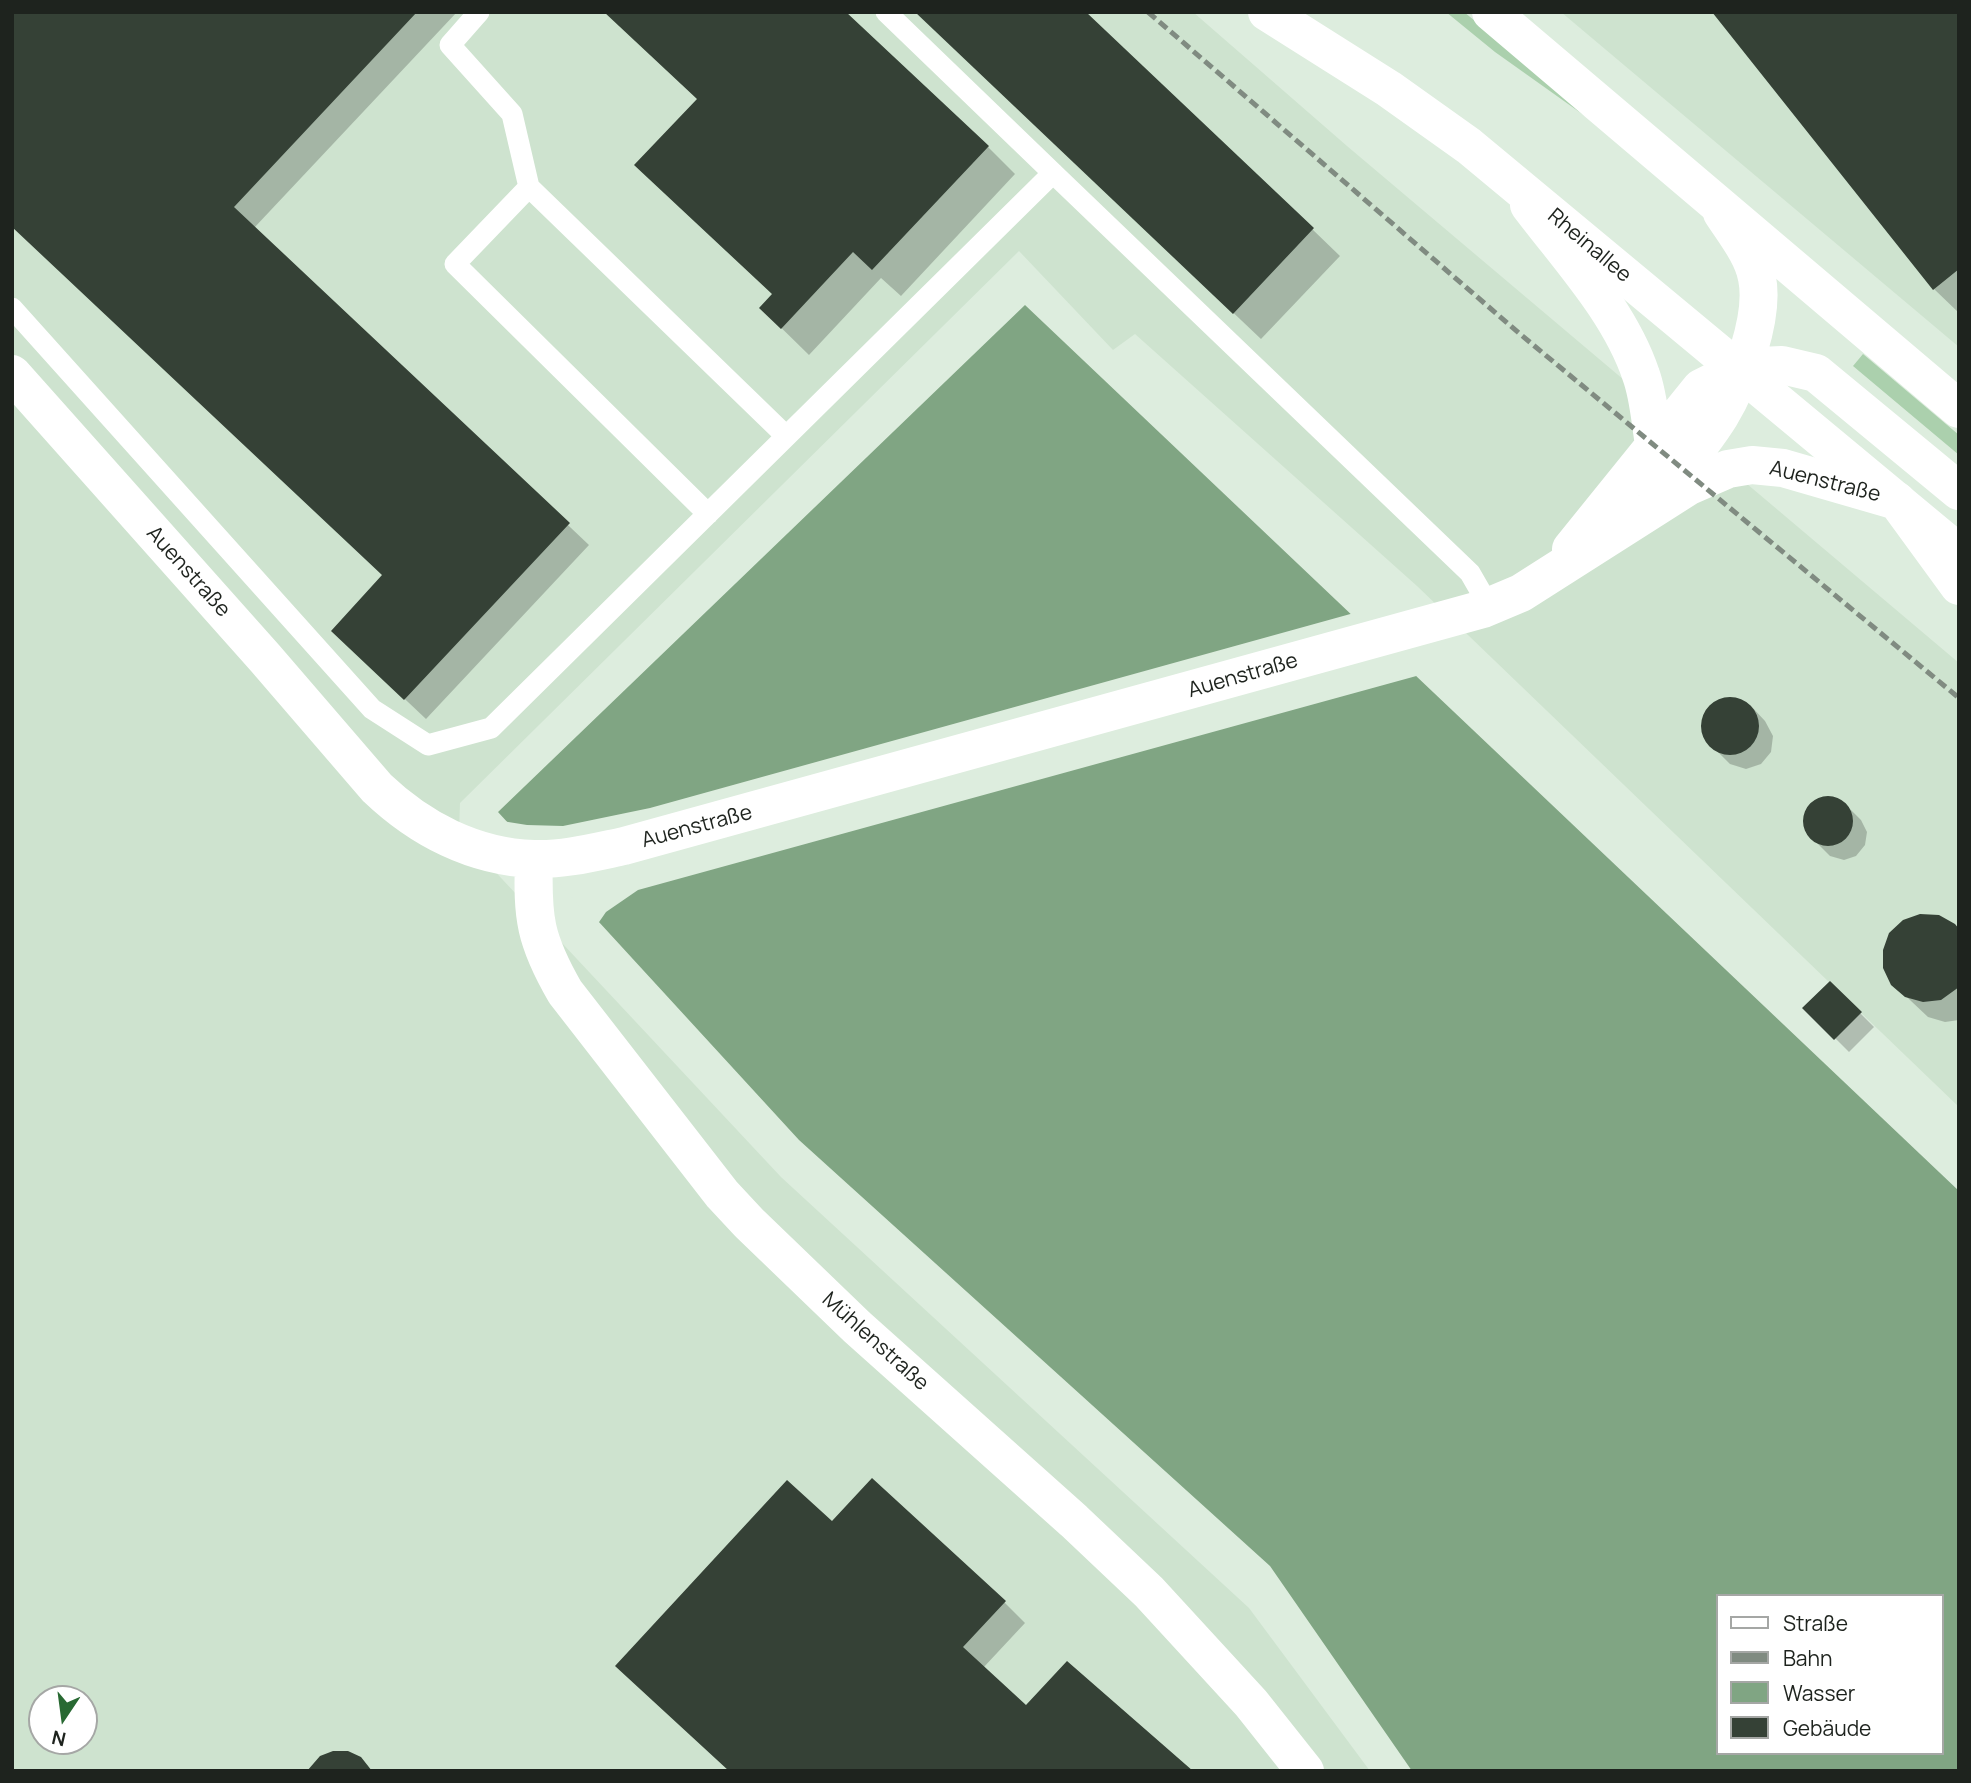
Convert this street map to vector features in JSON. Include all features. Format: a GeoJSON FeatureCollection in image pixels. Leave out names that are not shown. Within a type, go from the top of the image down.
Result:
{"type":"FeatureCollection","features":[{"type":"Feature","properties":{"kind":"street","name":"Rheinallee"},"geometry":{"type":"LineString","coordinates":[[1267,12],[1389,89],[1508,177],[1959,554]]}},
{"type":"Feature","properties":{"kind":"street"},"geometry":{"type":"LineString","coordinates":[[1491,12],[1959,409]]}},
{"type":"Feature","properties":{"kind":"street"},"geometry":{"type":"LineString","coordinates":[[1508,177],[1597,295],[1628,343],[1646,391],[1654,444]]}},
{"type":"Feature","properties":{"kind":"street","name":"Auenstraße"},"geometry":{"type":"LineString","coordinates":[[1640,517],[1720,415],[1740,371],[1757,312],[1757,276],[1749,255],[1713,200]]}},
{"type":"Feature","properties":{"kind":"street","name":"Auenstraße"},"geometry":{"type":"LineString","coordinates":[[1553,573],[1701,388],[1740,371],[1782,365],[1816,373],[1959,491]]}},
{"type":"Feature","properties":{"kind":"street","name":"Auenstraße"},"geometry":{"type":"LineString","coordinates":[[12,374],[377,788],[416,820],[449,839],[484,851],[534,859],[624,846],[1489,606],[1521,593],[1640,517],[1699,482],[1728,469],[1752,465],[1783,468],[1897,501]]}},
{"type":"Feature","properties":{"kind":"street","name":"Rheinallee"},"geometry":{"type":"LineString","coordinates":[[1897,501],[1959,586]]}},
{"type":"Feature","properties":{"kind":"street","name":"Mühlenstraße"},"geometry":{"type":"LineString","coordinates":[[534,859],[533,908],[546,959],[565,992],[722,1194],[857,1328],[1074,1521],[1149,1592],[1251,1703],[1305,1771]]}},
{"type":"Feature","properties":{"kind":"lane"},"geometry":{"type":"LineString","coordinates":[[479,12],[450,45],[512,114],[529,187],[786,436]]}},
{"type":"Feature","properties":{"kind":"lane"},"geometry":{"type":"LineString","coordinates":[[886,12],[1470,573],[1489,606]]}},
{"type":"Feature","properties":{"kind":"lane"},"geometry":{"type":"LineString","coordinates":[[12,309],[372,709],[428,745],[491,728],[1053,173]]}},
{"type":"Feature","properties":{"kind":"lane"},"geometry":{"type":"LineString","coordinates":[[529,187],[455,264],[708,514]]}},
{"type":"Feature","properties":{"kind":"shaded area"},"geometry":{"type":"Polygon","coordinates":[[[12,12],[1193,12],[1347,146],[1959,663],[1959,1107],[1417,586],[1135,334],[1113,350],[1019,251],[460,803],[459,833],[781,1177],[1249,1608],[1370,1771],[12,1771],[12,12]]]}},
{"type":"Feature","properties":{"kind":"shaded area"},"geometry":{"type":"Polygon","coordinates":[[[1446,12],[1464,12],[1588,113],[1585,116],[1495,52],[1446,12]]]}},
{"type":"Feature","properties":{"kind":"shaded area"},"geometry":{"type":"Polygon","coordinates":[[[1561,12],[1959,12],[1959,347],[1561,12]]]}},
{"type":"Feature","properties":{"kind":"shaded area"},"geometry":{"type":"Polygon","coordinates":[[[1863,354],[1959,435],[1959,455],[1853,366],[1863,354]]]}},
{"type":"Feature","properties":{"kind":"water"},"geometry":{"type":"Polygon","coordinates":[[[1025,305],[1959,1191],[1959,1771],[1412,1771],[1270,1566],[799,1140],[498,812],[1025,305]]]}},
{"type":"Feature","properties":{"kind":"pier"},"geometry":{"type":"Polygon","coordinates":[[[1354,613],[1420,675],[638,890],[606,912],[597,925],[502,821],[563,826],[650,808],[1354,613]]]}},
{"type":"Feature","properties":{"kind":"building"},"geometry":{"type":"Polygon","coordinates":[[[12,12],[417,12],[234,207],[570,523],[404,700],[331,631],[382,575],[12,227],[12,12]]]}},
{"type":"Feature","properties":{"kind":"building"},"geometry":{"type":"Polygon","coordinates":[[[604,12],[846,12],[989,146],[872,270],[853,252],[781,329],[759,308],[772,294],[634,165],[697,99],[604,12]]]}},
{"type":"Feature","properties":{"kind":"building"},"geometry":{"type":"Polygon","coordinates":[[[915,12],[1086,12],[1314,228],[1233,314],[915,12]]]}},
{"type":"Feature","properties":{"kind":"building"},"geometry":{"type":"Polygon","coordinates":[[[1712,12],[1959,12],[1959,269],[1933,290],[1712,12]]]}},
{"type":"Feature","properties":{"kind":"building"},"geometry":{"type":"Polygon","coordinates":[[[1724,697],[1736,697],[1751,705],[1759,720],[1759,732],[1751,747],[1736,755],[1724,755],[1709,747],[1701,732],[1701,720],[1709,705],[1724,697]]]}},
{"type":"Feature","properties":{"kind":"building"},"geometry":{"type":"Polygon","coordinates":[[[1828,796],[1846,803],[1853,821],[1846,839],[1828,846],[1810,839],[1803,821],[1810,803],[1828,796]]]}},
{"type":"Feature","properties":{"kind":"building"},"geometry":{"type":"Polygon","coordinates":[[[1920,914],[1939,915],[1959,929],[1959,987],[1941,1000],[1923,1002],[1905,997],[1891,985],[1883,968],[1883,950],[1889,933],[1903,920],[1920,914]]]}},
{"type":"Feature","properties":{"kind":"building"},"geometry":{"type":"Polygon","coordinates":[[[1830,981],[1862,1012],[1834,1040],[1802,1008],[1830,981]]]}},
{"type":"Feature","properties":{"kind":"building"},"geometry":{"type":"Polygon","coordinates":[[[872,1478],[1006,1601],[963,1647],[1026,1705],[1067,1661],[1193,1771],[729,1771],[615,1666],[787,1480],[832,1521],[872,1478]]]}},
{"type":"Feature","properties":{"kind":"building"},"geometry":{"type":"Polygon","coordinates":[[[333,1751],[348,1751],[361,1757],[372,1771],[307,1771],[320,1756],[333,1751]]]}},
{"type":"Feature","properties":{"kind":"railway"},"geometry":{"type":"LineString","coordinates":[[1148,12],[1520,334],[1959,698]]}}]}
